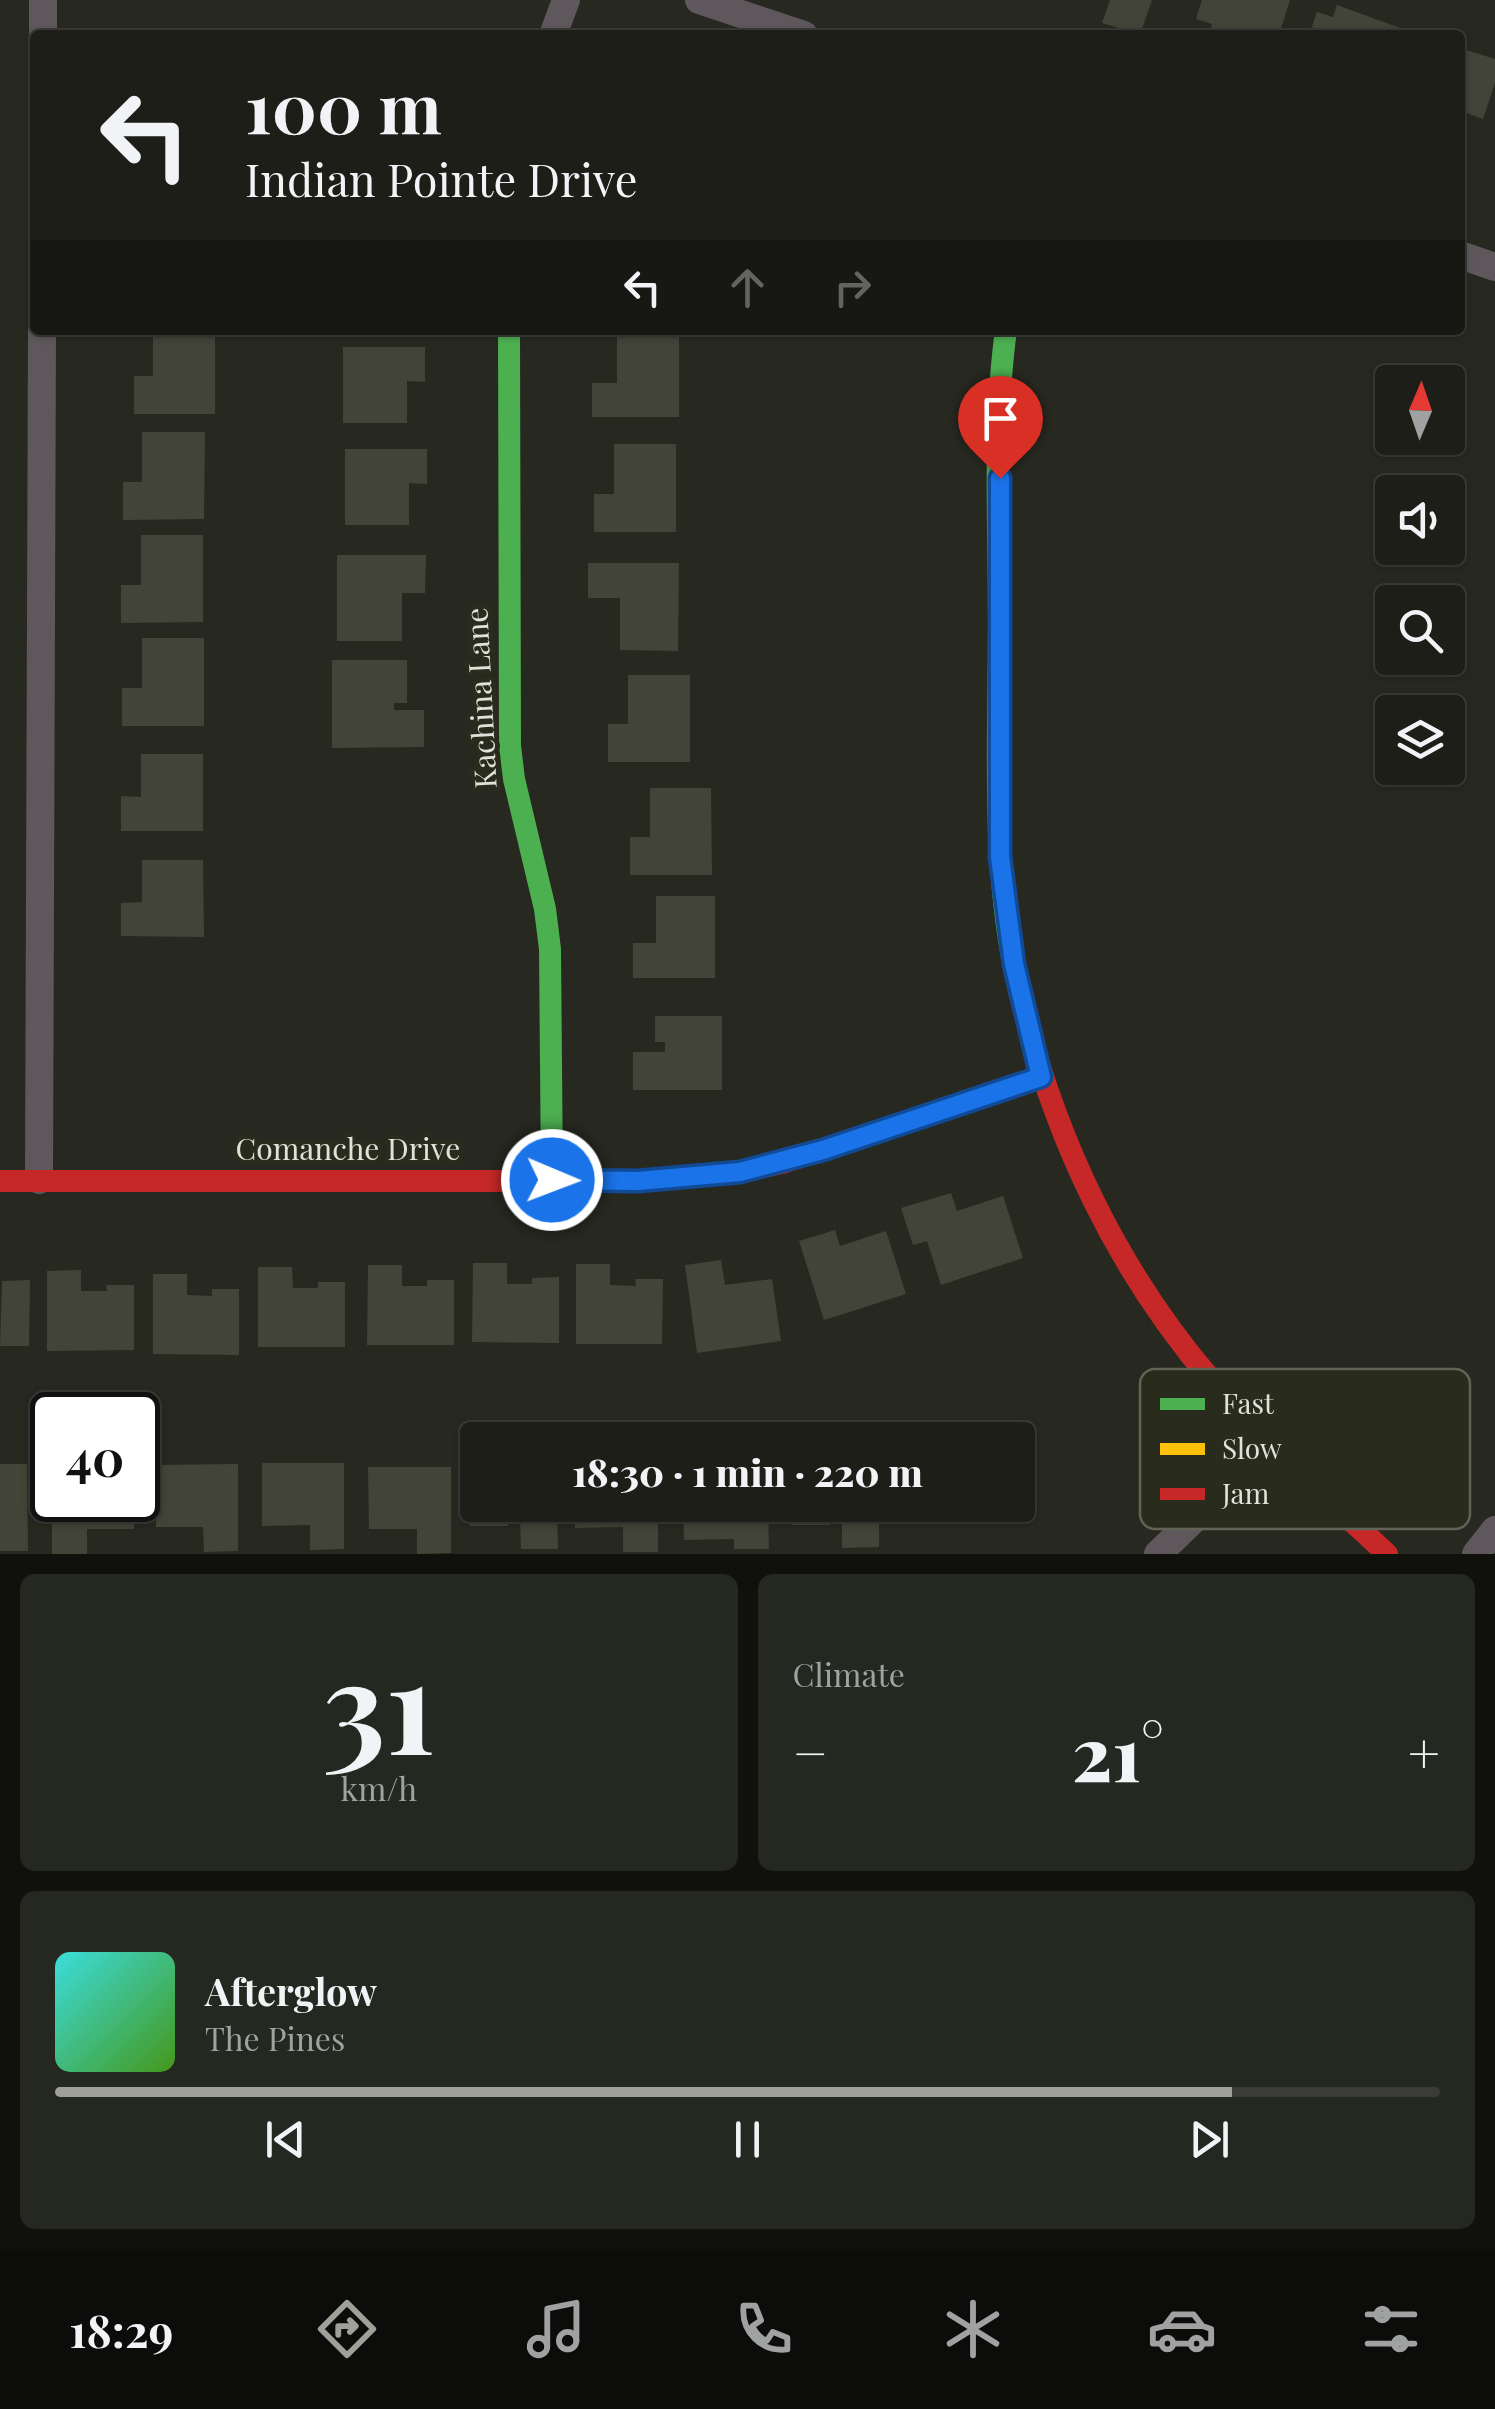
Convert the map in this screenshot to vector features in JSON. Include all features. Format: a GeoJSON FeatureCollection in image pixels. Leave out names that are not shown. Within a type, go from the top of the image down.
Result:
{"type":"FeatureCollection","features":[{"type":"Feature","properties":{"kind":"street"},"geometry":{"type":"LineString","coordinates":[[43,0],[43,30]]}},
{"type":"Feature","properties":{"kind":"street"},"geometry":{"type":"LineString","coordinates":[[555,30],[566,0]]}},
{"type":"Feature","properties":{"kind":"street"},"geometry":{"type":"LineString","coordinates":[[699,0],[789,30]]}},
{"type":"Feature","properties":{"kind":"street"},"geometry":{"type":"LineString","coordinates":[[1465,257],[1495,267]]}},
{"type":"Feature","properties":{"kind":"street"},"geometry":{"type":"LineString","coordinates":[[39,1180],[42,335]]}},
{"type":"Feature","properties":{"kind":"street","name":"Kachina Lane"},"geometry":{"type":"LineString","coordinates":[[510,335],[510,746],[550,949],[552,1180]]}},
{"type":"Feature","properties":{"kind":"street"},"geometry":{"type":"LineString","coordinates":[[1005,335],[1000,462],[1000,857],[1014,964],[1041,1077],[1080,1171],[1118,1250],[1203,1369]]}},
{"type":"Feature","properties":{"kind":"street","name":"Comanche Drive"},"geometry":{"type":"LineString","coordinates":[[0,1181],[638,1181],[740,1172],[823,1150],[1041,1077]]}},
{"type":"Feature","properties":{"kind":"street"},"geometry":{"type":"LineString","coordinates":[[1158,1554],[1184,1529]]}},
{"type":"Feature","properties":{"kind":"street"},"geometry":{"type":"LineString","coordinates":[[1359,1529],[1386,1554]]}},
{"type":"Feature","properties":{"kind":"street"},"geometry":{"type":"LineString","coordinates":[[1476,1554],[1495,1530]]}},
{"type":"Feature","properties":{"kind":"building"},"geometry":{"type":"Polygon","coordinates":[[[1110,0],[1152,0],[1142,30],[1124,30],[1102,23],[1110,0]]]}},
{"type":"Feature","properties":{"kind":"building"},"geometry":{"type":"Polygon","coordinates":[[[1202,0],[1290,0],[1281,30],[1210,30],[1212,24],[1196,19],[1202,0]]]}},
{"type":"Feature","properties":{"kind":"building"},"geometry":{"type":"Polygon","coordinates":[[[1337,5],[1403,29],[1311,30],[1317,12],[1333,17],[1337,5]]]}},
{"type":"Feature","properties":{"kind":"building"},"geometry":{"type":"Polygon","coordinates":[[[1465,50],[1495,59],[1495,83],[1483,119],[1465,113],[1465,50]]]}},
{"type":"Feature","properties":{"kind":"building"},"geometry":{"type":"Polygon","coordinates":[[[153,335],[215,335],[215,414],[134,414],[134,376],[153,376],[153,335]]]}},
{"type":"Feature","properties":{"kind":"building"},"geometry":{"type":"Polygon","coordinates":[[[617,336],[679,336],[679,417],[592,417],[592,383],[617,383],[617,336]]]}},
{"type":"Feature","properties":{"kind":"building"},"geometry":{"type":"Polygon","coordinates":[[[343,347],[425,347],[425,382],[407,381],[407,423],[343,423],[343,347]]]}},
{"type":"Feature","properties":{"kind":"building"},"geometry":{"type":"Polygon","coordinates":[[[142,432],[205,432],[204,519],[123,520],[123,482],[142,482],[142,432]]]}},
{"type":"Feature","properties":{"kind":"building"},"geometry":{"type":"Polygon","coordinates":[[[614,444],[676,444],[676,532],[594,532],[594,494],[614,494],[614,444]]]}},
{"type":"Feature","properties":{"kind":"building"},"geometry":{"type":"Polygon","coordinates":[[[345,449],[427,449],[427,484],[409,483],[409,525],[345,525],[345,449]]]}},
{"type":"Feature","properties":{"kind":"building"},"geometry":{"type":"Polygon","coordinates":[[[141,535],[203,535],[203,622],[121,623],[121,585],[141,585],[141,535]]]}},
{"type":"Feature","properties":{"kind":"building"},"geometry":{"type":"Polygon","coordinates":[[[337,555],[426,555],[425,593],[402,593],[402,641],[337,641],[337,555]]]}},
{"type":"Feature","properties":{"kind":"building"},"geometry":{"type":"Polygon","coordinates":[[[588,563],[679,563],[678,651],[620,650],[620,598],[588,598],[588,563]]]}},
{"type":"Feature","properties":{"kind":"building"},"geometry":{"type":"Polygon","coordinates":[[[142,638],[204,638],[204,726],[122,726],[122,688],[142,688],[142,638]]]}},
{"type":"Feature","properties":{"kind":"building"},"geometry":{"type":"Polygon","coordinates":[[[332,660],[407,660],[407,703],[394,703],[394,710],[424,710],[424,747],[332,748],[332,660]]]}},
{"type":"Feature","properties":{"kind":"building"},"geometry":{"type":"Polygon","coordinates":[[[628,675],[690,675],[690,762],[608,762],[608,724],[628,724],[628,675]]]}},
{"type":"Feature","properties":{"kind":"building"},"geometry":{"type":"Polygon","coordinates":[[[141,754],[203,754],[203,831],[121,831],[121,796],[141,797],[141,754]]]}},
{"type":"Feature","properties":{"kind":"building"},"geometry":{"type":"Polygon","coordinates":[[[650,788],[711,788],[712,875],[630,875],[630,837],[650,837],[650,788]]]}},
{"type":"Feature","properties":{"kind":"building"},"geometry":{"type":"Polygon","coordinates":[[[142,860],[203,860],[204,937],[121,936],[121,903],[142,902],[142,860]]]}},
{"type":"Feature","properties":{"kind":"building"},"geometry":{"type":"Polygon","coordinates":[[[656,896],[715,896],[715,978],[633,978],[633,943],[656,943],[656,896]]]}},
{"type":"Feature","properties":{"kind":"building"},"geometry":{"type":"Polygon","coordinates":[[[655,1016],[722,1016],[722,1090],[633,1090],[633,1052],[665,1052],[665,1042],[655,1042],[655,1016]]]}},
{"type":"Feature","properties":{"kind":"building"},"geometry":{"type":"Polygon","coordinates":[[[951,1193],[957,1211],[1003,1196],[1023,1258],[941,1285],[927,1241],[913,1245],[901,1208],[951,1193]]]}},
{"type":"Feature","properties":{"kind":"building"},"geometry":{"type":"Polygon","coordinates":[[[835,1230],[840,1246],[886,1231],[906,1294],[824,1320],[799,1241],[835,1230]]]}},
{"type":"Feature","properties":{"kind":"building"},"geometry":{"type":"Polygon","coordinates":[[[721,1260],[725,1285],[772,1279],[781,1341],[697,1353],[685,1265],[721,1260]]]}},
{"type":"Feature","properties":{"kind":"building"},"geometry":{"type":"Polygon","coordinates":[[[473,1263],[507,1263],[507,1284],[532,1284],[532,1278],[559,1277],[559,1343],[472,1342],[473,1263]]]}},
{"type":"Feature","properties":{"kind":"building"},"geometry":{"type":"Polygon","coordinates":[[[576,1264],[610,1264],[610,1285],[636,1286],[635,1279],[663,1279],[662,1344],[576,1344],[576,1264]]]}},
{"type":"Feature","properties":{"kind":"building"},"geometry":{"type":"Polygon","coordinates":[[[368,1265],[402,1265],[402,1286],[427,1286],[427,1280],[454,1280],[454,1345],[367,1345],[368,1265]]]}},
{"type":"Feature","properties":{"kind":"building"},"geometry":{"type":"Polygon","coordinates":[[[258,1267],[292,1267],[293,1288],[318,1288],[318,1282],[345,1282],[345,1347],[258,1347],[258,1267]]]}},
{"type":"Feature","properties":{"kind":"building"},"geometry":{"type":"Polygon","coordinates":[[[81,1270],[81,1291],[107,1291],[106,1285],[134,1285],[134,1350],[47,1351],[47,1271],[81,1270]]]}},
{"type":"Feature","properties":{"kind":"building"},"geometry":{"type":"Polygon","coordinates":[[[153,1274],[187,1274],[187,1295],[212,1296],[212,1289],[239,1289],[239,1355],[153,1354],[153,1274]]]}},
{"type":"Feature","properties":{"kind":"building"},"geometry":{"type":"Polygon","coordinates":[[[30,1280],[29,1346],[0,1346],[2,1281],[30,1280]]]}},
{"type":"Feature","properties":{"kind":"building"},"geometry":{"type":"Polygon","coordinates":[[[262,1463],[344,1463],[344,1549],[310,1550],[310,1525],[262,1526],[262,1463]]]}},
{"type":"Feature","properties":{"kind":"building"},"geometry":{"type":"Polygon","coordinates":[[[0,1464],[27,1464],[28,1551],[0,1551],[0,1464]]]}},
{"type":"Feature","properties":{"kind":"building"},"geometry":{"type":"Polygon","coordinates":[[[238,1464],[238,1551],[204,1552],[203,1527],[156,1527],[156,1522],[160,1522],[160,1465],[238,1464]]]}},
{"type":"Feature","properties":{"kind":"building"},"geometry":{"type":"Polygon","coordinates":[[[368,1467],[451,1467],[451,1553],[417,1554],[417,1529],[369,1529],[368,1467]]]}},
{"type":"Feature","properties":{"kind":"building"},"geometry":{"type":"Polygon","coordinates":[[[52,1522],[134,1522],[134,1529],[87,1529],[87,1554],[52,1554],[52,1522]]]}},
{"type":"Feature","properties":{"kind":"building"},"geometry":{"type":"Polygon","coordinates":[[[470,1522],[508,1522],[508,1526],[470,1526],[470,1522]]]}},
{"type":"Feature","properties":{"kind":"building"},"geometry":{"type":"Polygon","coordinates":[[[520,1522],[557,1522],[558,1549],[521,1549],[520,1522]]]}},
{"type":"Feature","properties":{"kind":"building"},"geometry":{"type":"Polygon","coordinates":[[[575,1522],[658,1522],[658,1552],[623,1552],[623,1527],[575,1528],[575,1522]]]}},
{"type":"Feature","properties":{"kind":"building"},"geometry":{"type":"Polygon","coordinates":[[[683,1522],[768,1522],[769,1549],[734,1549],[734,1539],[684,1540],[683,1522]]]}},
{"type":"Feature","properties":{"kind":"building"},"geometry":{"type":"Polygon","coordinates":[[[792,1522],[830,1522],[830,1525],[792,1522]]]}},
{"type":"Feature","properties":{"kind":"building"},"geometry":{"type":"Polygon","coordinates":[[[842,1522],[879,1522],[879,1547],[842,1548],[842,1522]]]}},
{"type":"Feature","properties":{"kind":"traffic: fast"},"geometry":{"type":"LineString","coordinates":[[509,335],[510,746],[550,949],[552,1180]]}},
{"type":"Feature","properties":{"kind":"traffic: fast"},"geometry":{"type":"LineString","coordinates":[[1005,335],[998,439],[998,809],[1004,902],[1020,995]]}},
{"type":"Feature","properties":{"kind":"traffic: slow"},"geometry":{"type":"LineString","coordinates":[[856,1138],[1041,1077]]}},
{"type":"Feature","properties":{"kind":"traffic: jam"},"geometry":{"type":"LineString","coordinates":[[1020,995],[1051,1100],[1093,1200],[1147,1295],[1203,1369]]}},
{"type":"Feature","properties":{"kind":"traffic: jam"},"geometry":{"type":"LineString","coordinates":[[0,1181],[638,1181],[740,1172],[782,1163],[856,1138]]}},
{"type":"Feature","properties":{"kind":"traffic: jam"},"geometry":{"type":"LineString","coordinates":[[1360,1529],[1387,1554]]}},
{"type":"Feature","properties":{"kind":"route"},"geometry":{"type":"LineString","coordinates":[[552,1180],[638,1181],[740,1172],[782,1163],[1041,1077],[1014,964],[1000,857],[1000,478]]}}]}
